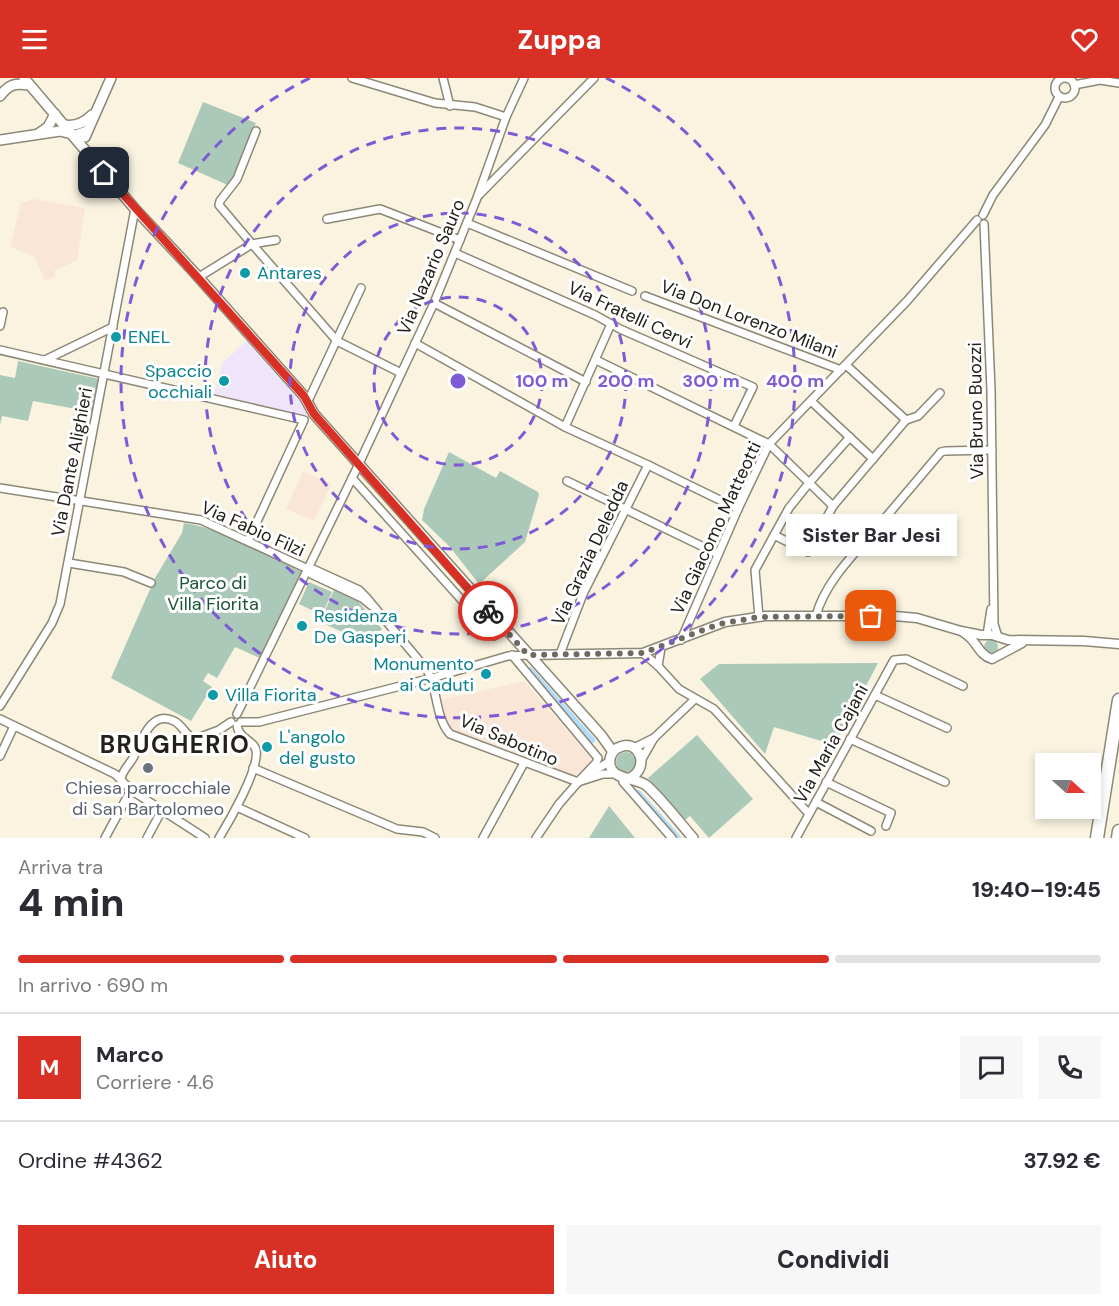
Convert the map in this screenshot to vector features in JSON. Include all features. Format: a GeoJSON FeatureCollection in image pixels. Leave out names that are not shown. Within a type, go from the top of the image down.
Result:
{"type":"FeatureCollection","features":[{"type":"Feature","properties":{"kind":"highway"},"geometry":{"type":"LineString","coordinates":[[1097,838],[1119,700]]}},
{"type":"Feature","properties":{"kind":"highway"},"geometry":{"type":"LineString","coordinates":[[1118,838],[1119,831]]}},
{"type":"Feature","properties":{"kind":"main road"},"geometry":{"type":"LineString","coordinates":[[0,94],[4,78]]}},
{"type":"Feature","properties":{"kind":"main road"},"geometry":{"type":"LineString","coordinates":[[83,148],[87,131],[111,78]]}},
{"type":"Feature","properties":{"kind":"main road"},"geometry":{"type":"LineString","coordinates":[[0,94],[15,83],[27,81],[135,209],[199,277],[308,401],[314,414],[601,735],[611,757],[610,766],[623,776],[646,785],[693,838]]}},
{"type":"Feature","properties":{"kind":"main road"},"geometry":{"type":"LineString","coordinates":[[72,134],[79,124],[91,117],[97,109]]}},
{"type":"Feature","properties":{"kind":"main road"},"geometry":{"type":"LineString","coordinates":[[36,136],[48,126],[55,114]]}},
{"type":"Feature","properties":{"kind":"main road"},"geometry":{"type":"LineString","coordinates":[[64,124],[79,124]]}},
{"type":"Feature","properties":{"kind":"main road"},"geometry":{"type":"LineString","coordinates":[[0,140],[60,131],[80,134],[87,131]]}},
{"type":"Feature","properties":{"kind":"main road"},"geometry":{"type":"LineString","coordinates":[[0,134],[12,139]]}},
{"type":"Feature","properties":{"kind":"main road"},"geometry":{"type":"LineString","coordinates":[[601,735],[623,746],[634,748],[639,753],[646,785]]}},
{"type":"Feature","properties":{"kind":"main road"},"geometry":{"type":"LineString","coordinates":[[611,757],[623,746]]}},
{"type":"Feature","properties":{"kind":"main road"},"geometry":{"type":"LineString","coordinates":[[623,776],[641,764]]}},
{"type":"Feature","properties":{"kind":"street"},"geometry":{"type":"LineString","coordinates":[[352,78],[431,103],[478,108],[506,117]]}},
{"type":"Feature","properties":{"kind":"street"},"geometry":{"type":"LineString","coordinates":[[443,78],[450,106]]}},
{"type":"Feature","properties":{"kind":"street","name":"Via Nazario Sauro"},"geometry":{"type":"LineString","coordinates":[[236,721],[241,706],[359,465],[434,303],[477,198],[506,117],[524,78]]}},
{"type":"Feature","properties":{"kind":"street"},"geometry":{"type":"LineString","coordinates":[[477,198],[594,78]]}},
{"type":"Feature","properties":{"kind":"street"},"geometry":{"type":"LineString","coordinates":[[1060,79],[1070,80],[1074,85],[1071,96],[1065,98],[1059,97],[1055,88],[1060,79]]}},
{"type":"Feature","properties":{"kind":"street"},"geometry":{"type":"LineString","coordinates":[[1074,85],[1111,79],[1119,83]]}},
{"type":"Feature","properties":{"kind":"street","name":"Via Giacomo Matteotti"},"geometry":{"type":"LineString","coordinates":[[681,640],[769,444],[907,301],[980,217],[993,195],[1045,125],[1059,97]]}},
{"type":"Feature","properties":{"kind":"street"},"geometry":{"type":"LineString","coordinates":[[256,131],[236,182],[219,205],[337,340],[401,372]]}},
{"type":"Feature","properties":{"kind":"street","name":"Via Dante Alighieri"},"geometry":{"type":"LineString","coordinates":[[0,706],[54,620],[61,599],[135,209]]}},
{"type":"Feature","properties":{"kind":"street"},"geometry":{"type":"LineString","coordinates":[[327,219],[380,209],[460,240]]}},
{"type":"Feature","properties":{"kind":"street","name":"Via Bruno Buozzi"},"geometry":{"type":"LineString","coordinates":[[980,217],[980,224],[984,224],[992,450],[994,628],[999,638]]}},
{"type":"Feature","properties":{"kind":"street","name":"Via Don Lorenzo Milani"},"geometry":{"type":"LineString","coordinates":[[466,223],[632,291]]}},
{"type":"Feature","properties":{"kind":"street"},"geometry":{"type":"LineString","coordinates":[[199,277],[252,244],[276,240]]}},
{"type":"Feature","properties":{"kind":"street","name":"Via Fratelli Cervi"},"geometry":{"type":"LineString","coordinates":[[455,253],[753,387],[734,426]]}},
{"type":"Feature","properties":{"kind":"street"},"geometry":{"type":"LineString","coordinates":[[308,401],[361,288]]}},
{"type":"Feature","properties":{"kind":"street","name":"Via Don Lorenzo Milani"},"geometry":{"type":"LineString","coordinates":[[645,296],[844,367]]}},
{"type":"Feature","properties":{"kind":"street"},"geometry":{"type":"LineString","coordinates":[[434,303],[586,382]]}},
{"type":"Feature","properties":{"kind":"street"},"geometry":{"type":"LineString","coordinates":[[0,326],[3,312]]}},
{"type":"Feature","properties":{"kind":"street"},"geometry":{"type":"LineString","coordinates":[[565,427],[611,324]]}},
{"type":"Feature","properties":{"kind":"street"},"geometry":{"type":"LineString","coordinates":[[44,360],[113,327]]}},
{"type":"Feature","properties":{"kind":"street"},"geometry":{"type":"LineString","coordinates":[[415,343],[565,427],[738,509]]}},
{"type":"Feature","properties":{"kind":"street"},"geometry":{"type":"LineString","coordinates":[[0,350],[304,420],[248,541]]}},
{"type":"Feature","properties":{"kind":"street"},"geometry":{"type":"LineString","coordinates":[[596,360],[769,444],[833,506]]}},
{"type":"Feature","properties":{"kind":"street"},"geometry":{"type":"LineString","coordinates":[[844,367],[906,420]]}},
{"type":"Feature","properties":{"kind":"street"},"geometry":{"type":"LineString","coordinates":[[774,535],[808,552],[833,506],[906,420],[918,416],[940,393]]}},
{"type":"Feature","properties":{"kind":"street"},"geometry":{"type":"LineString","coordinates":[[811,402],[873,459]]}},
{"type":"Feature","properties":{"kind":"street"},"geometry":{"type":"LineString","coordinates":[[759,617],[755,570],[789,508],[808,483],[850,437]]}},
{"type":"Feature","properties":{"kind":"street"},"geometry":{"type":"LineString","coordinates":[[816,616],[818,604],[830,586],[941,452],[992,450]]}},
{"type":"Feature","properties":{"kind":"street","name":"Via Grazia Deledda"},"geometry":{"type":"LineString","coordinates":[[560,654],[583,594],[648,465]]}},
{"type":"Feature","properties":{"kind":"street"},"geometry":{"type":"LineString","coordinates":[[352,478],[494,636]]}},
{"type":"Feature","properties":{"kind":"street"},"geometry":{"type":"LineString","coordinates":[[567,481],[718,554]]}},
{"type":"Feature","properties":{"kind":"street","name":"Via Fabio Filzi"},"geometry":{"type":"LineString","coordinates":[[0,488],[197,519],[308,569],[313,569],[359,590],[426,667],[432,678]]}},
{"type":"Feature","properties":{"kind":"street"},"geometry":{"type":"LineString","coordinates":[[69,563],[124,572],[151,583]]}},
{"type":"Feature","properties":{"kind":"street","name":"Via Bruno Buozzi"},"geometry":{"type":"LineString","coordinates":[[986,636],[993,598]]}},
{"type":"Feature","properties":{"kind":"street"},"geometry":{"type":"LineString","coordinates":[[121,778],[148,728],[156,721],[173,720],[189,737],[199,739],[236,721],[267,720],[512,655],[643,653],[725,622],[759,617],[911,617],[961,631],[1026,642],[1084,641],[1119,644]]}},
{"type":"Feature","properties":{"kind":"street"},"geometry":{"type":"LineString","coordinates":[[961,631],[975,641],[983,656],[992,659],[1011,647],[1026,642]]}},
{"type":"Feature","properties":{"kind":"street"},"geometry":{"type":"LineString","coordinates":[[981,652],[980,646],[986,636]]}},
{"type":"Feature","properties":{"kind":"street"},"geometry":{"type":"LineString","coordinates":[[999,638],[1004,645],[1000,656]]}},
{"type":"Feature","properties":{"kind":"street"},"geometry":{"type":"LineString","coordinates":[[658,666],[661,648]]}},
{"type":"Feature","properties":{"kind":"street"},"geometry":{"type":"LineString","coordinates":[[643,653],[679,689],[714,709],[809,814]]}},
{"type":"Feature","properties":{"kind":"street"},"geometry":{"type":"LineString","coordinates":[[512,655],[598,758],[559,804],[537,838]]}},
{"type":"Feature","properties":{"kind":"street","name":"Via Maria Cajani"},"geometry":{"type":"LineString","coordinates":[[796,838],[894,660],[906,659],[963,686]]}},
{"type":"Feature","properties":{"kind":"street","name":"Via Sabotino"},"geometry":{"type":"LineString","coordinates":[[432,678],[443,727],[450,734],[578,782]]}},
{"type":"Feature","properties":{"kind":"street"},"geometry":{"type":"LineString","coordinates":[[875,694],[947,728]]}},
{"type":"Feature","properties":{"kind":"street"},"geometry":{"type":"LineString","coordinates":[[634,748],[654,738],[695,699]]}},
{"type":"Feature","properties":{"kind":"street"},"geometry":{"type":"LineString","coordinates":[[0,719],[113,773],[121,778],[131,790],[205,838]]}},
{"type":"Feature","properties":{"kind":"street"},"geometry":{"type":"LineString","coordinates":[[219,838],[237,807],[252,768],[255,748],[239,734],[236,721]]}},
{"type":"Feature","properties":{"kind":"street"},"geometry":{"type":"LineString","coordinates":[[0,756],[15,726]]}},
{"type":"Feature","properties":{"kind":"street"},"geometry":{"type":"LineString","coordinates":[[641,764],[654,738]]}},
{"type":"Feature","properties":{"kind":"street"},"geometry":{"type":"LineString","coordinates":[[850,739],[945,782]]}},
{"type":"Feature","properties":{"kind":"street"},"geometry":{"type":"LineString","coordinates":[[578,782],[611,757]]}},
{"type":"Feature","properties":{"kind":"street"},"geometry":{"type":"LineString","coordinates":[[483,838],[524,763]]}},
{"type":"Feature","properties":{"kind":"street"},"geometry":{"type":"LineString","coordinates":[[252,768],[397,829],[423,832],[435,838]]}},
{"type":"Feature","properties":{"kind":"street"},"geometry":{"type":"LineString","coordinates":[[578,782],[603,774],[623,776],[623,782],[672,838]]}},
{"type":"Feature","properties":{"kind":"street"},"geometry":{"type":"LineString","coordinates":[[826,782],[891,813],[886,826]]}},
{"type":"Feature","properties":{"kind":"street"},"geometry":{"type":"LineString","coordinates":[[105,838],[131,790]]}},
{"type":"Feature","properties":{"kind":"street"},"geometry":{"type":"LineString","coordinates":[[816,802],[871,831]]}},
{"type":"Feature","properties":{"kind":"street"},"geometry":{"type":"LineString","coordinates":[[237,807],[304,838]]}},
{"type":"Feature","properties":{"kind":"street"},"geometry":{"type":"LineString","coordinates":[[147,838],[162,810]]}},
{"type":"Feature","properties":{"kind":"shaded area"},"geometry":{"type":"Polygon","coordinates":[[[34,199],[85,208],[77,260],[54,271],[56,276],[45,281],[35,257],[10,247],[21,203],[34,199]]]}},
{"type":"Feature","properties":{"kind":"shaded area"},"geometry":{"type":"Polygon","coordinates":[[[250,337],[305,399],[309,411],[305,416],[214,395],[222,364],[250,337]]]}},
{"type":"Feature","properties":{"kind":"shaded area"},"geometry":{"type":"Polygon","coordinates":[[[303,471],[331,484],[314,521],[286,509],[303,471]]]}},
{"type":"Feature","properties":{"kind":"shaded area"},"geometry":{"type":"Polygon","coordinates":[[[524,681],[593,760],[574,777],[568,777],[448,727],[442,700],[524,681]]]}},
{"type":"Feature","properties":{"kind":"green space"},"geometry":{"type":"Polygon","coordinates":[[[203,102],[256,123],[230,186],[178,163],[203,102]]]}},
{"type":"Feature","properties":{"kind":"green space"},"geometry":{"type":"Polygon","coordinates":[[[18,361],[99,379],[92,412],[33,401],[28,421],[2,416],[0,425],[0,375],[15,378],[18,361]]]}},
{"type":"Feature","properties":{"kind":"green space"},"geometry":{"type":"Polygon","coordinates":[[[449,452],[496,478],[500,471],[538,492],[539,495],[525,542],[479,584],[450,547],[422,520],[424,509],[449,452]]]}},
{"type":"Feature","properties":{"kind":"green space","name":"Parco di Villa Fiorita"},"geometry":{"type":"Polygon","coordinates":[[[184,523],[231,537],[304,573],[262,659],[235,647],[217,678],[208,673],[203,681],[212,687],[191,721],[111,678],[155,578],[182,533],[184,523]]]}},
{"type":"Feature","properties":{"kind":"green space"},"geometry":{"type":"Polygon","coordinates":[[[309,582],[332,592],[322,615],[299,604],[309,582]]]}},
{"type":"Feature","properties":{"kind":"green space"},"geometry":{"type":"Polygon","coordinates":[[[334,590],[355,598],[382,629],[365,646],[358,639],[320,622],[334,590]]]}},
{"type":"Feature","properties":{"kind":"green space"},"geometry":{"type":"Polygon","coordinates":[[[988,640],[994,640],[998,647],[994,654],[988,654],[984,650],[984,644],[988,640]]]}},
{"type":"Feature","properties":{"kind":"green space"},"geometry":{"type":"Polygon","coordinates":[[[878,663],[835,745],[774,727],[765,754],[700,679],[719,664],[878,663]]]}},
{"type":"Feature","properties":{"kind":"green space"},"geometry":{"type":"Polygon","coordinates":[[[697,735],[753,799],[709,838],[690,816],[685,820],[648,778],[697,735]]]}},
{"type":"Feature","properties":{"kind":"green space"},"geometry":{"type":"Polygon","coordinates":[[[626,752],[633,755],[636,762],[633,769],[626,772],[619,769],[616,762],[619,755],[626,752]]]}},
{"type":"Feature","properties":{"kind":"green space"},"geometry":{"type":"Polygon","coordinates":[[[609,806],[635,838],[589,838],[609,806]]]}},
{"type":"Feature","properties":{"kind":"waterway"},"geometry":{"type":"LineString","coordinates":[[530,670],[592,740]]}},
{"type":"Feature","properties":{"kind":"waterway"},"geometry":{"type":"LineString","coordinates":[[638,793],[678,838]]}},
{"type":"Feature","properties":{"kind":"way so far"},"geometry":{"type":"LineString","coordinates":[[488,611],[528,655],[643,653],[738,619],[765,616],[871,616]]}},
{"type":"Feature","properties":{"kind":"place","name":"Antares"},"geometry":{"type":"Point","coordinates":[245,273]}},
{"type":"Feature","properties":{"kind":"place","name":"ENEL"},"geometry":{"type":"Point","coordinates":[116,337]}},
{"type":"Feature","properties":{"kind":"place","name":"Spaccio occhiali"},"geometry":{"type":"Point","coordinates":[224,381]}},
{"type":"Feature","properties":{"kind":"place","name":"Sister Bar Jesi"},"geometry":{"type":"Point","coordinates":[871,616]}},
{"type":"Feature","properties":{"kind":"place","name":"Residenza De Gasperi"},"geometry":{"type":"Point","coordinates":[302,626]}},
{"type":"Feature","properties":{"kind":"place","name":"Monumento ai Caduti"},"geometry":{"type":"Point","coordinates":[486,674]}},
{"type":"Feature","properties":{"kind":"place","name":"Villa Fiorita"},"geometry":{"type":"Point","coordinates":[213,695]}},
{"type":"Feature","properties":{"kind":"place","name":"L'angolo del gusto"},"geometry":{"type":"Point","coordinates":[267,747]}},
{"type":"Feature","properties":{"kind":"place","name":"Chiesa parrocchiale di San Bartolomeo"},"geometry":{"type":"Point","coordinates":[148,768]}},
{"type":"Feature","properties":{"kind":"district","name":"BRUGHERIO"},"geometry":{"type":"Point","coordinates":[175,745]}},
{"type":"Feature","properties":{"kind":"route"},"geometry":{"type":"LineString","coordinates":[[104,173],[265,351],[305,398],[314,414],[488,611]]}}]}
